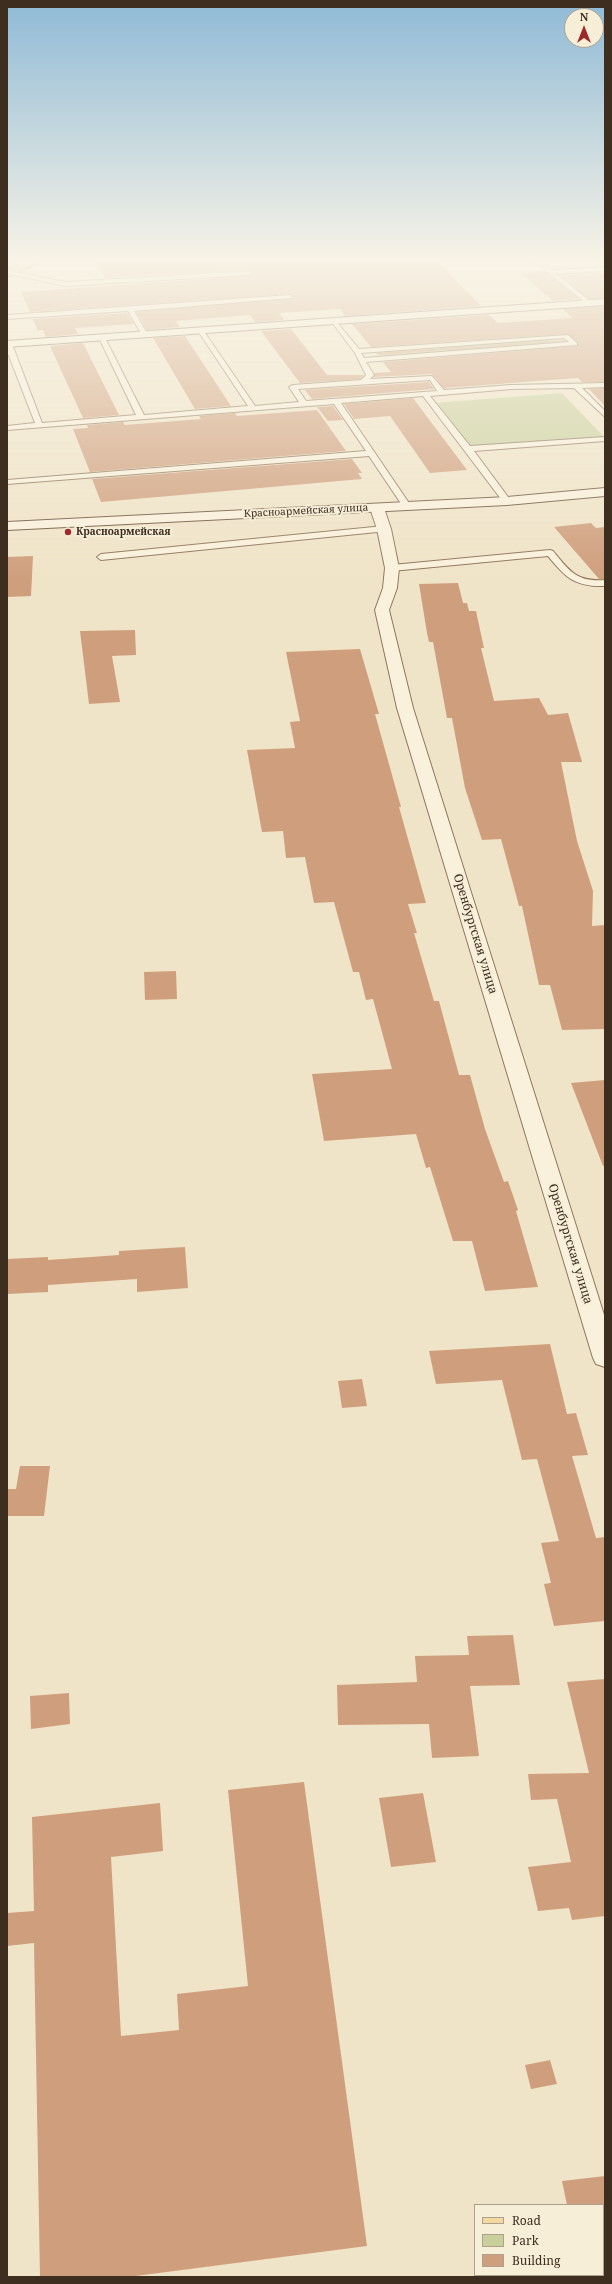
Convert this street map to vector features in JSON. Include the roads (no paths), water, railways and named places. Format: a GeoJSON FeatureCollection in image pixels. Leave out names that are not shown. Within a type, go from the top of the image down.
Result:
{"type":"FeatureCollection","features":[{"type":"Feature","properties":{"kind":"street","name":"Красноармейская улица"},"geometry":{"type":"LineString","coordinates":[[7,526],[507,501],[605,492]]}},
{"type":"Feature","properties":{"kind":"street","name":"Оренбургская улица"},"geometry":{"type":"LineString","coordinates":[[377,508],[384,529],[392,568],[390,588],[382,610],[405,708],[605,1358]]}},
{"type":"Feature","properties":{"kind":"lane"},"geometry":{"type":"LineString","coordinates":[[16,365],[39,425]]}},
{"type":"Feature","properties":{"kind":"lane"},"geometry":{"type":"LineString","coordinates":[[115,365],[141,417]]}},
{"type":"Feature","properties":{"kind":"lane"},"geometry":{"type":"LineString","coordinates":[[224,365],[253,408]]}},
{"type":"Feature","properties":{"kind":"lane"},"geometry":{"type":"LineString","coordinates":[[363,382],[370,375],[364,365]]}},
{"type":"Feature","properties":{"kind":"lane"},"geometry":{"type":"LineString","coordinates":[[304,404],[293,387],[432,378],[442,392]]}},
{"type":"Feature","properties":{"kind":"lane"},"geometry":{"type":"LineString","coordinates":[[7,428],[511,387],[577,387],[605,385]]}},
{"type":"Feature","properties":{"kind":"lane"},"geometry":{"type":"LineString","coordinates":[[577,387],[605,415]]}},
{"type":"Feature","properties":{"kind":"lane"},"geometry":{"type":"LineString","coordinates":[[425,394],[507,501]]}},
{"type":"Feature","properties":{"kind":"lane"},"geometry":{"type":"LineString","coordinates":[[336,401],[407,506]]}},
{"type":"Feature","properties":{"kind":"lane"},"geometry":{"type":"LineString","coordinates":[[468,449],[605,438]]}},
{"type":"Feature","properties":{"kind":"lane"},"geometry":{"type":"LineString","coordinates":[[7,482],[371,453]]}},
{"type":"Feature","properties":{"kind":"lane"},"geometry":{"type":"LineString","coordinates":[[101,557],[384,529]]}},
{"type":"Feature","properties":{"kind":"lane"},"geometry":{"type":"LineString","coordinates":[[392,568],[550,553],[570,577],[579,583],[605,583]]}},
{"type":"Feature","properties":{"kind":"place","name":"Красноармейская"},"geometry":{"type":"Point","coordinates":[68,532]}}]}
